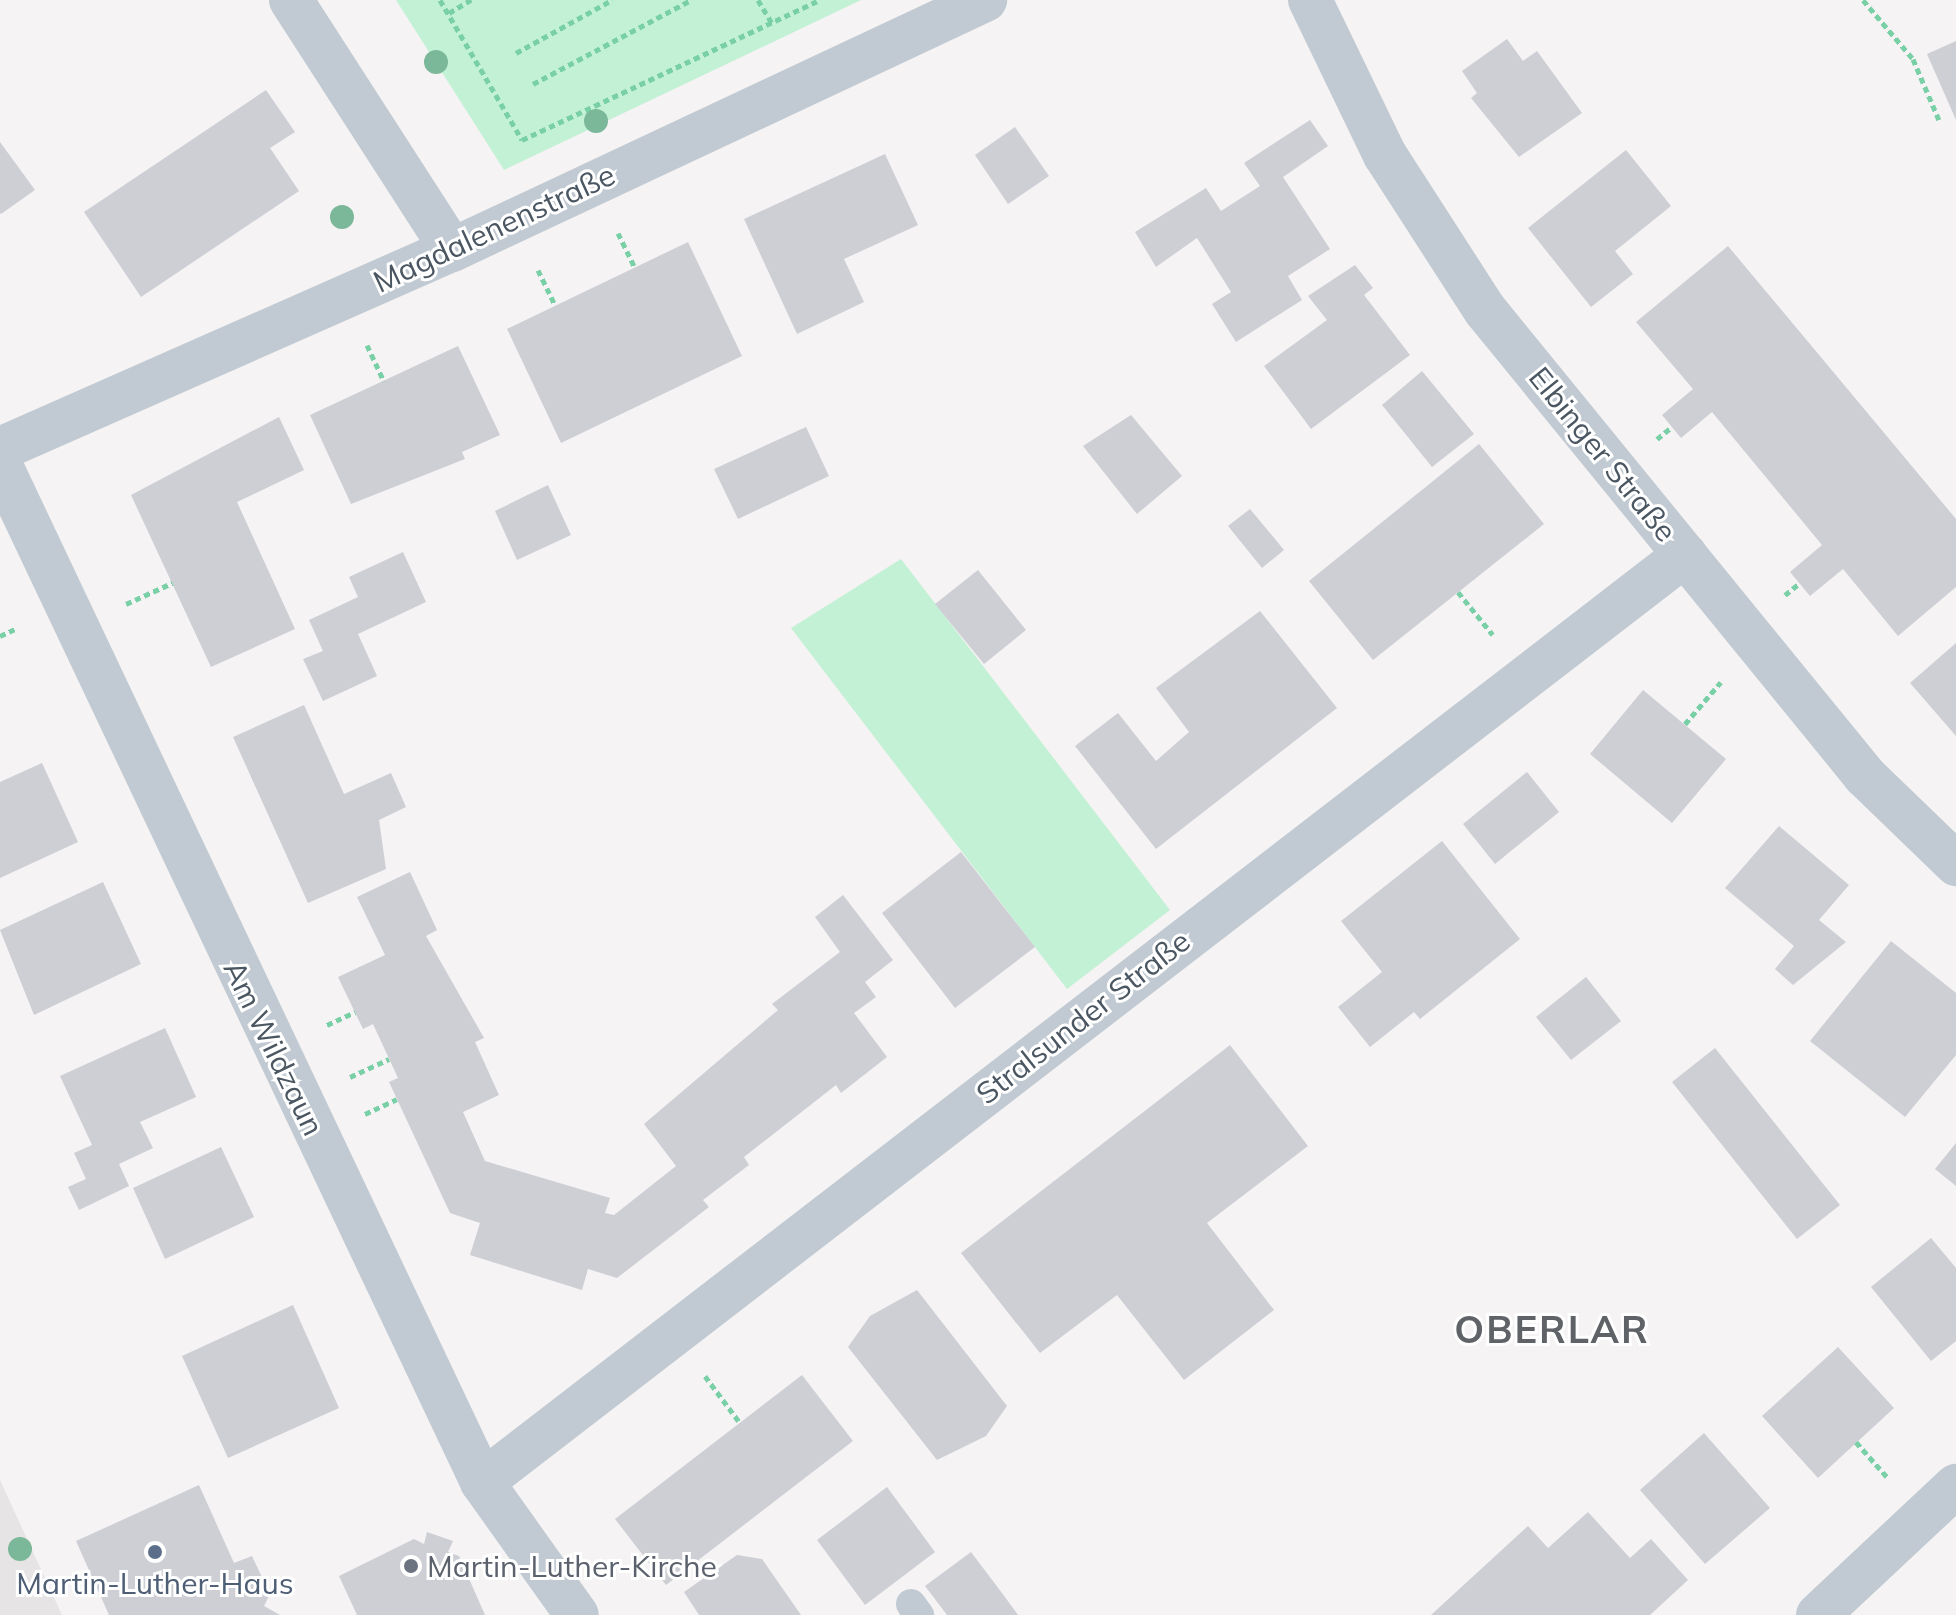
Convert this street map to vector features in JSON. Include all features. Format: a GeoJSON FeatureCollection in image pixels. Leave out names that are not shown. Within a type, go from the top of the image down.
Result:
{"type":"FeatureCollection","features":[{"type":"Feature","properties":{"kind":"street"},"geometry":{"type":"LineString","coordinates":[[291,0],[452,250]]}},
{"type":"Feature","properties":{"kind":"street","name":"Magdalenenstraße"},"geometry":{"type":"LineString","coordinates":[[0,449],[452,250],[985,0]]}},
{"type":"Feature","properties":{"kind":"street","name":"Elbinger Straße"},"geometry":{"type":"LineString","coordinates":[[1310,0],[1428,231],[1865,776],[1956,864]]}},
{"type":"Feature","properties":{"kind":"street","name":"Am Wildzaun"},"geometry":{"type":"LineString","coordinates":[[0,464],[482,1482],[577,1615]]}},
{"type":"Feature","properties":{"kind":"street","name":"Stralsunder Straße"},"geometry":{"type":"LineString","coordinates":[[482,1482],[1685,555]]}},
{"type":"Feature","properties":{"kind":"street"},"geometry":{"type":"LineString","coordinates":[[1818,1615],[1956,1486]]}},
{"type":"Feature","properties":{"kind":"path"},"geometry":{"type":"LineString","coordinates":[[440,0],[522,140],[817,1]]}},
{"type":"Feature","properties":{"kind":"path"},"geometry":{"type":"LineString","coordinates":[[449,13],[471,0]]}},
{"type":"Feature","properties":{"kind":"path"},"geometry":{"type":"LineString","coordinates":[[516,53],[612,0]]}},
{"type":"Feature","properties":{"kind":"path"},"geometry":{"type":"LineString","coordinates":[[533,84],[691,0]]}},
{"type":"Feature","properties":{"kind":"path"},"geometry":{"type":"LineString","coordinates":[[758,0],[771,22]]}},
{"type":"Feature","properties":{"kind":"path"},"geometry":{"type":"LineString","coordinates":[[1863,0],[1913,59],[1939,120]]}},
{"type":"Feature","properties":{"kind":"shaded area"},"geometry":{"type":"Polygon","coordinates":[[[0,1480],[39,1565],[62,1615],[0,1615],[0,1480]]]}},
{"type":"Feature","properties":{"kind":"green space"},"geometry":{"type":"Polygon","coordinates":[[[396,0],[861,0],[504,170],[396,0]]]}},
{"type":"Feature","properties":{"kind":"green space"},"geometry":{"type":"Polygon","coordinates":[[[901,559],[1170,910],[1067,989],[791,628],[901,559]]]}},
{"type":"Feature","properties":{"kind":"building"},"geometry":{"type":"Polygon","coordinates":[[[1507,39],[1523,61],[1537,51],[1582,113],[1519,157],[1471,98],[1477,93],[1462,71],[1507,39]]]}},
{"type":"Feature","properties":{"kind":"building"},"geometry":{"type":"Polygon","coordinates":[[[1956,41],[1956,120],[1927,54],[1956,41]]]}},
{"type":"Feature","properties":{"kind":"building"},"geometry":{"type":"Polygon","coordinates":[[[266,90],[295,132],[270,148],[299,191],[141,297],[84,212],[266,90]]]}},
{"type":"Feature","properties":{"kind":"building"},"geometry":{"type":"Polygon","coordinates":[[[1310,120],[1328,146],[1283,177],[1330,249],[1288,276],[1302,300],[1236,342],[1212,304],[1231,292],[1197,238],[1156,267],[1135,232],[1206,188],[1221,211],[1260,186],[1244,163],[1310,120]]]}},
{"type":"Feature","properties":{"kind":"building"},"geometry":{"type":"Polygon","coordinates":[[[1015,127],[1049,176],[1008,204],[975,155],[1015,127]]]}},
{"type":"Feature","properties":{"kind":"building"},"geometry":{"type":"Polygon","coordinates":[[[0,142],[35,190],[1,214],[0,213],[0,142]]]}},
{"type":"Feature","properties":{"kind":"building"},"geometry":{"type":"Polygon","coordinates":[[[1626,150],[1671,206],[1615,251],[1633,274],[1591,307],[1528,228],[1626,150]]]}},
{"type":"Feature","properties":{"kind":"building"},"geometry":{"type":"Polygon","coordinates":[[[885,154],[918,225],[844,259],[864,302],[797,334],[744,219],[885,154]]]}},
{"type":"Feature","properties":{"kind":"building"},"geometry":{"type":"Polygon","coordinates":[[[688,242],[742,356],[561,443],[507,329],[688,242]]]}},
{"type":"Feature","properties":{"kind":"building"},"geometry":{"type":"Polygon","coordinates":[[[1728,246],[1956,519],[1956,587],[1898,636],[1843,569],[1810,596],[1790,572],[1822,545],[1712,412],[1681,438],[1662,415],[1693,389],[1636,322],[1728,246]]]}},
{"type":"Feature","properties":{"kind":"building"},"geometry":{"type":"Polygon","coordinates":[[[1355,265],[1373,288],[1364,295],[1410,355],[1311,429],[1264,366],[1327,320],[1308,296],[1355,265]]]}},
{"type":"Feature","properties":{"kind":"building"},"geometry":{"type":"Polygon","coordinates":[[[458,346],[500,435],[462,452],[465,459],[351,504],[310,415],[458,346]]]}},
{"type":"Feature","properties":{"kind":"building"},"geometry":{"type":"Polygon","coordinates":[[[1422,371],[1474,434],[1432,467],[1382,405],[1422,371]]]}},
{"type":"Feature","properties":{"kind":"building"},"geometry":{"type":"Polygon","coordinates":[[[1131,415],[1182,476],[1137,514],[1083,446],[1131,415]]]}},
{"type":"Feature","properties":{"kind":"building"},"geometry":{"type":"Polygon","coordinates":[[[279,417],[304,470],[237,502],[295,629],[211,667],[131,495],[279,417]]]}},
{"type":"Feature","properties":{"kind":"building"},"geometry":{"type":"Polygon","coordinates":[[[806,427],[829,476],[738,519],[714,469],[806,427]]]}},
{"type":"Feature","properties":{"kind":"building"},"geometry":{"type":"Polygon","coordinates":[[[1479,444],[1544,524],[1373,660],[1309,581],[1479,444]]]}},
{"type":"Feature","properties":{"kind":"building"},"geometry":{"type":"Polygon","coordinates":[[[548,485],[571,535],[517,560],[495,511],[548,485]]]}},
{"type":"Feature","properties":{"kind":"building"},"geometry":{"type":"Polygon","coordinates":[[[1250,509],[1284,550],[1262,568],[1228,526],[1250,509]]]}},
{"type":"Feature","properties":{"kind":"building"},"geometry":{"type":"Polygon","coordinates":[[[403,552],[426,602],[358,634],[377,676],[323,701],[303,659],[323,651],[309,620],[358,597],[349,577],[403,552]]]}},
{"type":"Feature","properties":{"kind":"building"},"geometry":{"type":"Polygon","coordinates":[[[978,570],[1026,630],[984,664],[935,604],[978,570]]]}},
{"type":"Feature","properties":{"kind":"building"},"geometry":{"type":"Polygon","coordinates":[[[1260,611],[1337,708],[1156,849],[1075,746],[1118,713],[1156,761],[1189,732],[1156,688],[1260,611]]]}},
{"type":"Feature","properties":{"kind":"building"},"geometry":{"type":"Polygon","coordinates":[[[1956,643],[1956,736],[1910,683],[1956,643]]]}},
{"type":"Feature","properties":{"kind":"building"},"geometry":{"type":"Polygon","coordinates":[[[1643,690],[1726,759],[1672,823],[1590,754],[1643,690]]]}},
{"type":"Feature","properties":{"kind":"building"},"geometry":{"type":"Polygon","coordinates":[[[304,705],[344,794],[391,773],[406,807],[379,820],[386,869],[308,903],[233,737],[304,705]]]}},
{"type":"Feature","properties":{"kind":"building"},"geometry":{"type":"Polygon","coordinates":[[[42,763],[78,842],[0,878],[0,782],[42,763]]]}},
{"type":"Feature","properties":{"kind":"building"},"geometry":{"type":"Polygon","coordinates":[[[1527,772],[1559,812],[1495,864],[1463,824],[1527,772]]]}},
{"type":"Feature","properties":{"kind":"building"},"geometry":{"type":"Polygon","coordinates":[[[1779,826],[1849,885],[1819,920],[1846,942],[1793,985],[1775,969],[1794,946],[1725,888],[1779,826]]]}},
{"type":"Feature","properties":{"kind":"building"},"geometry":{"type":"Polygon","coordinates":[[[1442,841],[1520,939],[1420,1019],[1414,1012],[1370,1047],[1338,1007],[1382,972],[1341,921],[1442,841]]]}},
{"type":"Feature","properties":{"kind":"building"},"geometry":{"type":"Polygon","coordinates":[[[961,852],[1035,947],[955,1008],[882,913],[961,852]]]}},
{"type":"Feature","properties":{"kind":"building"},"geometry":{"type":"Polygon","coordinates":[[[410,872],[437,930],[426,936],[484,1038],[475,1042],[499,1095],[463,1112],[485,1161],[610,1198],[605,1213],[614,1215],[676,1166],[644,1124],[778,1010],[772,1004],[840,952],[815,917],[843,895],[893,960],[865,982],[876,997],[854,1013],[887,1057],[841,1093],[836,1085],[744,1157],[749,1165],[703,1200],[709,1207],[617,1278],[588,1269],[582,1290],[470,1255],[480,1223],[450,1213],[389,1082],[398,1078],[373,1024],[363,1029],[338,977],[385,955],[357,897],[410,872]]]}},
{"type":"Feature","properties":{"kind":"building"},"geometry":{"type":"Polygon","coordinates":[[[103,882],[141,964],[34,1015],[0,930],[103,882]]]}},
{"type":"Feature","properties":{"kind":"building"},"geometry":{"type":"Polygon","coordinates":[[[1891,941],[1956,993],[1956,1055],[1905,1117],[1810,1041],[1891,941]]]}},
{"type":"Feature","properties":{"kind":"building"},"geometry":{"type":"Polygon","coordinates":[[[1586,977],[1621,1021],[1571,1060],[1536,1017],[1586,977]]]}},
{"type":"Feature","properties":{"kind":"building"},"geometry":{"type":"Polygon","coordinates":[[[165,1028],[196,1097],[140,1122],[153,1148],[119,1164],[129,1186],[79,1210],[68,1187],[86,1179],[74,1153],[92,1145],[60,1076],[165,1028]]]}},
{"type":"Feature","properties":{"kind":"building"},"geometry":{"type":"Polygon","coordinates":[[[1230,1045],[1308,1146],[1207,1223],[1274,1310],[1184,1380],[1117,1295],[1040,1353],[961,1253],[1230,1045]]]}},
{"type":"Feature","properties":{"kind":"building"},"geometry":{"type":"Polygon","coordinates":[[[1715,1048],[1840,1205],[1797,1239],[1672,1082],[1715,1048]]]}},
{"type":"Feature","properties":{"kind":"building"},"geometry":{"type":"Polygon","coordinates":[[[1956,1143],[1956,1186],[1935,1169],[1956,1143]]]}},
{"type":"Feature","properties":{"kind":"building"},"geometry":{"type":"Polygon","coordinates":[[[221,1147],[254,1217],[165,1259],[133,1188],[221,1147]]]}},
{"type":"Feature","properties":{"kind":"building"},"geometry":{"type":"Polygon","coordinates":[[[1931,1238],[1956,1268],[1956,1341],[1931,1361],[1871,1287],[1931,1238]]]}},
{"type":"Feature","properties":{"kind":"building"},"geometry":{"type":"Polygon","coordinates":[[[917,1290],[1007,1406],[986,1436],[937,1460],[848,1347],[870,1316],[917,1290]]]}},
{"type":"Feature","properties":{"kind":"building"},"geometry":{"type":"Polygon","coordinates":[[[293,1305],[339,1408],[228,1458],[182,1356],[293,1305]]]}},
{"type":"Feature","properties":{"kind":"building"},"geometry":{"type":"Polygon","coordinates":[[[1838,1347],[1894,1408],[1818,1478],[1762,1416],[1838,1347]]]}},
{"type":"Feature","properties":{"kind":"building"},"geometry":{"type":"Polygon","coordinates":[[[802,1375],[853,1441],[666,1585],[615,1519],[802,1375]]]}},
{"type":"Feature","properties":{"kind":"building"},"geometry":{"type":"Polygon","coordinates":[[[1704,1433],[1770,1508],[1705,1564],[1640,1490],[1704,1433]]]}},
{"type":"Feature","properties":{"kind":"building","name":"Martin-Luther-Haus"},"geometry":{"type":"Polygon","coordinates":[[[199,1485],[234,1563],[252,1556],[270,1594],[264,1606],[280,1615],[109,1615],[76,1541],[199,1485]]]}},
{"type":"Feature","properties":{"kind":"building"},"geometry":{"type":"Polygon","coordinates":[[[887,1487],[935,1552],[865,1605],[817,1540],[887,1487]]]}},
{"type":"Feature","properties":{"kind":"building"},"geometry":{"type":"Polygon","coordinates":[[[1588,1512],[1630,1558],[1651,1539],[1688,1580],[1650,1615],[1431,1615],[1528,1526],[1548,1548],[1588,1512]]]}},
{"type":"Feature","properties":{"kind":"building","name":"Martin-Luther-Kirche"},"geometry":{"type":"Polygon","coordinates":[[[427,1532],[453,1541],[448,1552],[459,1556],[485,1615],[357,1615],[339,1576],[414,1539],[424,1544],[427,1532]]]}},
{"type":"Feature","properties":{"kind":"building"},"geometry":{"type":"Polygon","coordinates":[[[971,1552],[1018,1615],[947,1615],[925,1586],[971,1552]]]}},
{"type":"Feature","properties":{"kind":"building"},"geometry":{"type":"Polygon","coordinates":[[[737,1555],[762,1559],[801,1615],[699,1615],[684,1592],[737,1555]]]}},
{"type":"Feature","properties":{"kind":"place","name":"Martin-Luther-Haus"},"geometry":{"type":"Point","coordinates":[155,1552]}},
{"type":"Feature","properties":{"kind":"place","name":"Martin-Luther-Kirche"},"geometry":{"type":"Point","coordinates":[411,1566]}},
{"type":"Feature","properties":{"kind":"district","name":"OBERLAR"},"geometry":{"type":"Point","coordinates":[1552,1330]}}]}
